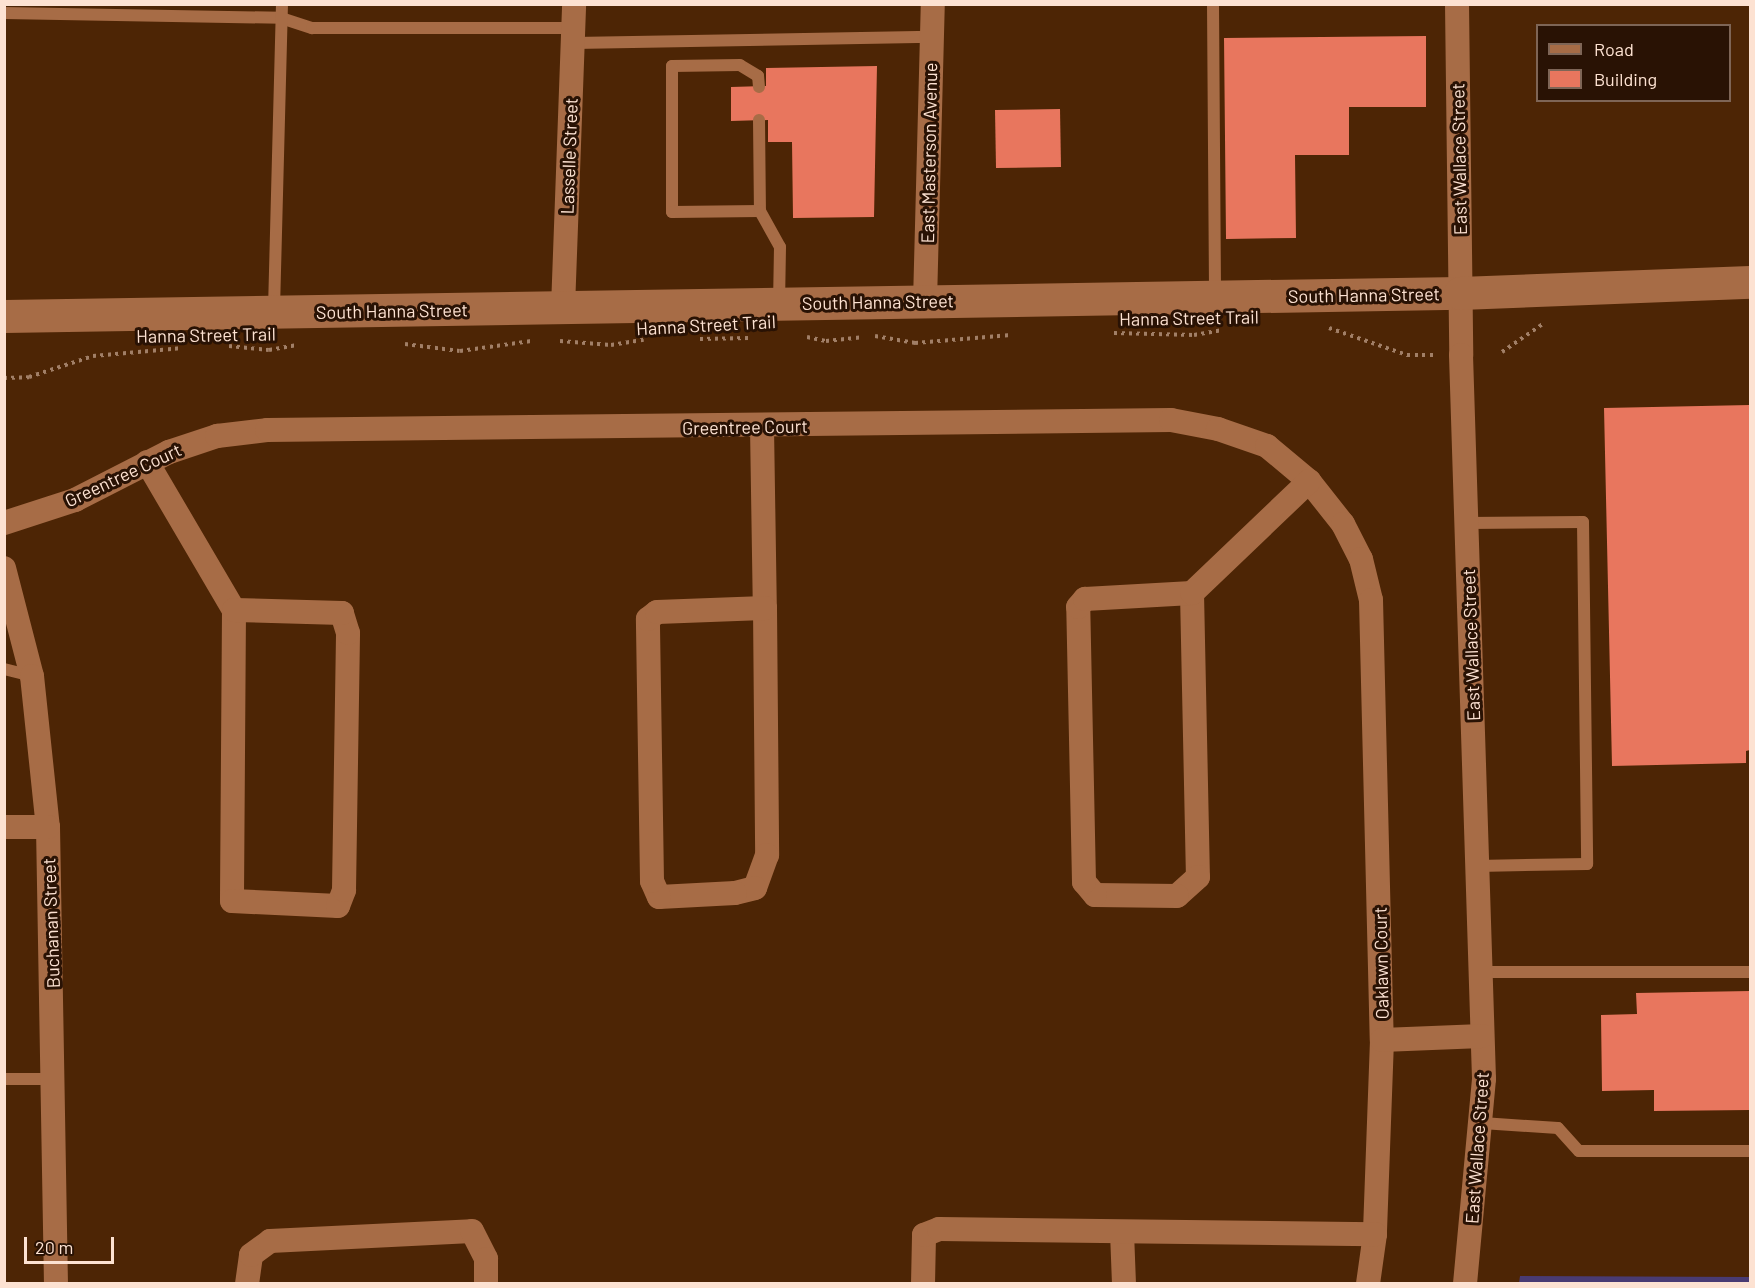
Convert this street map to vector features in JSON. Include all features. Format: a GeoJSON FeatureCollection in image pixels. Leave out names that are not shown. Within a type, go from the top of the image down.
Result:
{"type":"FeatureCollection","features":[{"type":"Feature","properties":{"kind":"street","name":"East Masterson Avenue"},"geometry":{"type":"LineString","coordinates":[[926,302],[933,4]]}},
{"type":"Feature","properties":{"kind":"street","name":"East Wallace Street"},"geometry":{"type":"LineString","coordinates":[[1457,4],[1460,293],[1482,1036],[1482,1124],[1464,1284]]}},
{"type":"Feature","properties":{"kind":"street","name":"Lasselle Street"},"geometry":{"type":"LineString","coordinates":[[563,308],[574,25]]}},
{"type":"Feature","properties":{"kind":"street","name":"South Hanna Street"},"geometry":{"type":"LineString","coordinates":[[4,316],[1460,293],[1750,282]]}},
{"type":"Feature","properties":{"kind":"street","name":"Greentree Court"},"geometry":{"type":"LineString","coordinates":[[4,523],[75,500],[147,462],[217,436],[267,430],[762,427],[1171,420],[1218,429],[1267,446],[1309,481],[1343,524],[1361,559],[1371,600],[1375,641]]}},
{"type":"Feature","properties":{"kind":"street"},"geometry":{"type":"LineString","coordinates":[[762,427],[765,608],[767,855],[755,888],[735,893],[659,897],[652,881],[648,619],[657,612],[765,608]]}},
{"type":"Feature","properties":{"kind":"street"},"geometry":{"type":"LineString","coordinates":[[147,462],[234,610],[232,901],[339,906],[344,890],[348,633],[342,613],[234,610]]}},
{"type":"Feature","properties":{"kind":"street"},"geometry":{"type":"LineString","coordinates":[[1192,593],[1198,877],[1177,896],[1095,895],[1084,882],[1078,608],[1085,599],[1192,593],[1309,481]]}},
{"type":"Feature","properties":{"kind":"street","name":"Buchanan Street"},"geometry":{"type":"LineString","coordinates":[[4,568],[32,676],[48,827],[55,1079],[56,1284]]}},
{"type":"Feature","properties":{"kind":"street","name":"Oaklawn Court"},"geometry":{"type":"LineString","coordinates":[[1368,1284],[1376,1234],[1382,1040],[1375,641]]}},
{"type":"Feature","properties":{"kind":"street"},"geometry":{"type":"LineString","coordinates":[[4,827],[48,827]]}},
{"type":"Feature","properties":{"kind":"street"},"geometry":{"type":"LineString","coordinates":[[1382,1040],[1482,1036]]}},
{"type":"Feature","properties":{"kind":"street"},"geometry":{"type":"LineString","coordinates":[[923,1284],[924,1234],[939,1229],[1376,1234]]}},
{"type":"Feature","properties":{"kind":"street"},"geometry":{"type":"LineString","coordinates":[[247,1284],[251,1255],[270,1241],[472,1231],[486,1259],[486,1284]]}},
{"type":"Feature","properties":{"kind":"street"},"geometry":{"type":"LineString","coordinates":[[1122,1232],[1124,1284]]}},
{"type":"Feature","properties":{"kind":"lane"},"geometry":{"type":"LineString","coordinates":[[274,312],[282,4]]}},
{"type":"Feature","properties":{"kind":"lane"},"geometry":{"type":"LineString","coordinates":[[1212,4],[1215,297]]}},
{"type":"Feature","properties":{"kind":"lane"},"geometry":{"type":"LineString","coordinates":[[4,13],[281,18],[312,28],[574,25],[932,37]]}},
{"type":"Feature","properties":{"kind":"lane"},"geometry":{"type":"LineString","coordinates":[[759,87],[758,76],[740,65],[672,66],[672,212],[760,211]]}},
{"type":"Feature","properties":{"kind":"lane"},"geometry":{"type":"LineString","coordinates":[[759,120],[760,211],[780,247],[779,303]]}},
{"type":"Feature","properties":{"kind":"lane"},"geometry":{"type":"LineString","coordinates":[[1467,523],[1583,522],[1587,864],[1477,866]]}},
{"type":"Feature","properties":{"kind":"lane"},"geometry":{"type":"LineString","coordinates":[[4,669],[32,676]]}},
{"type":"Feature","properties":{"kind":"lane"},"geometry":{"type":"LineString","coordinates":[[1481,972],[1750,972]]}},
{"type":"Feature","properties":{"kind":"lane"},"geometry":{"type":"LineString","coordinates":[[4,1079],[55,1079]]}},
{"type":"Feature","properties":{"kind":"lane"},"geometry":{"type":"LineString","coordinates":[[1482,1124],[1558,1128],[1579,1151],[1750,1151]]}},
{"type":"Feature","properties":{"kind":"path"},"geometry":{"type":"LineString","coordinates":[[1319,328],[1329,328],[1407,355],[1444,355]]}},
{"type":"Feature","properties":{"kind":"path","name":"Hanna Street Trail"},"geometry":{"type":"LineString","coordinates":[[1104,333],[1194,335],[1230,330]]}},
{"type":"Feature","properties":{"kind":"path","name":"Hanna Street Trail"},"geometry":{"type":"LineString","coordinates":[[799,336],[826,341],[868,336],[915,343],[1014,334]]}},
{"type":"Feature","properties":{"kind":"path","name":"Hanna Street Trail"},"geometry":{"type":"LineString","coordinates":[[692,337],[720,341],[758,337]]}},
{"type":"Feature","properties":{"kind":"path","name":"Hanna Street Trail"},"geometry":{"type":"LineString","coordinates":[[549,340],[611,345],[649,339]]}},
{"type":"Feature","properties":{"kind":"path"},"geometry":{"type":"LineString","coordinates":[[399,342],[460,351],[541,341]]}},
{"type":"Feature","properties":{"kind":"path","name":"Hanna Street Trail"},"geometry":{"type":"LineString","coordinates":[[219,346],[269,350],[299,344]]}},
{"type":"Feature","properties":{"kind":"path","name":"Hanna Street Trail"},"geometry":{"type":"LineString","coordinates":[[4,378],[29,377],[93,356],[187,347]]}},
{"type":"Feature","properties":{"kind":"shaded area"},"geometry":{"type":"Polygon","coordinates":[[[1520,1276],[1750,1277],[1750,1283],[1519,1283],[1520,1276]]]}},
{"type":"Feature","properties":{"kind":"building"},"geometry":{"type":"Polygon","coordinates":[[[1426,36],[1426,107],[1349,107],[1349,155],[1295,155],[1296,238],[1226,239],[1224,38],[1426,36]]]}},
{"type":"Feature","properties":{"kind":"building"},"geometry":{"type":"Polygon","coordinates":[[[877,66],[874,217],[793,218],[792,142],[768,142],[768,120],[731,121],[731,87],[766,86],[766,68],[877,66]]]}},
{"type":"Feature","properties":{"kind":"building"},"geometry":{"type":"Polygon","coordinates":[[[1060,109],[1061,167],[996,168],[995,110],[1060,109]]]}},
{"type":"Feature","properties":{"kind":"building"},"geometry":{"type":"Polygon","coordinates":[[[1750,405],[1750,750],[1746,751],[1746,763],[1612,766],[1604,408],[1750,405]]]}},
{"type":"Feature","properties":{"kind":"building"},"geometry":{"type":"Polygon","coordinates":[[[1750,991],[1750,1110],[1654,1111],[1654,1090],[1602,1091],[1601,1015],[1637,1014],[1636,993],[1750,991]]]}}]}
